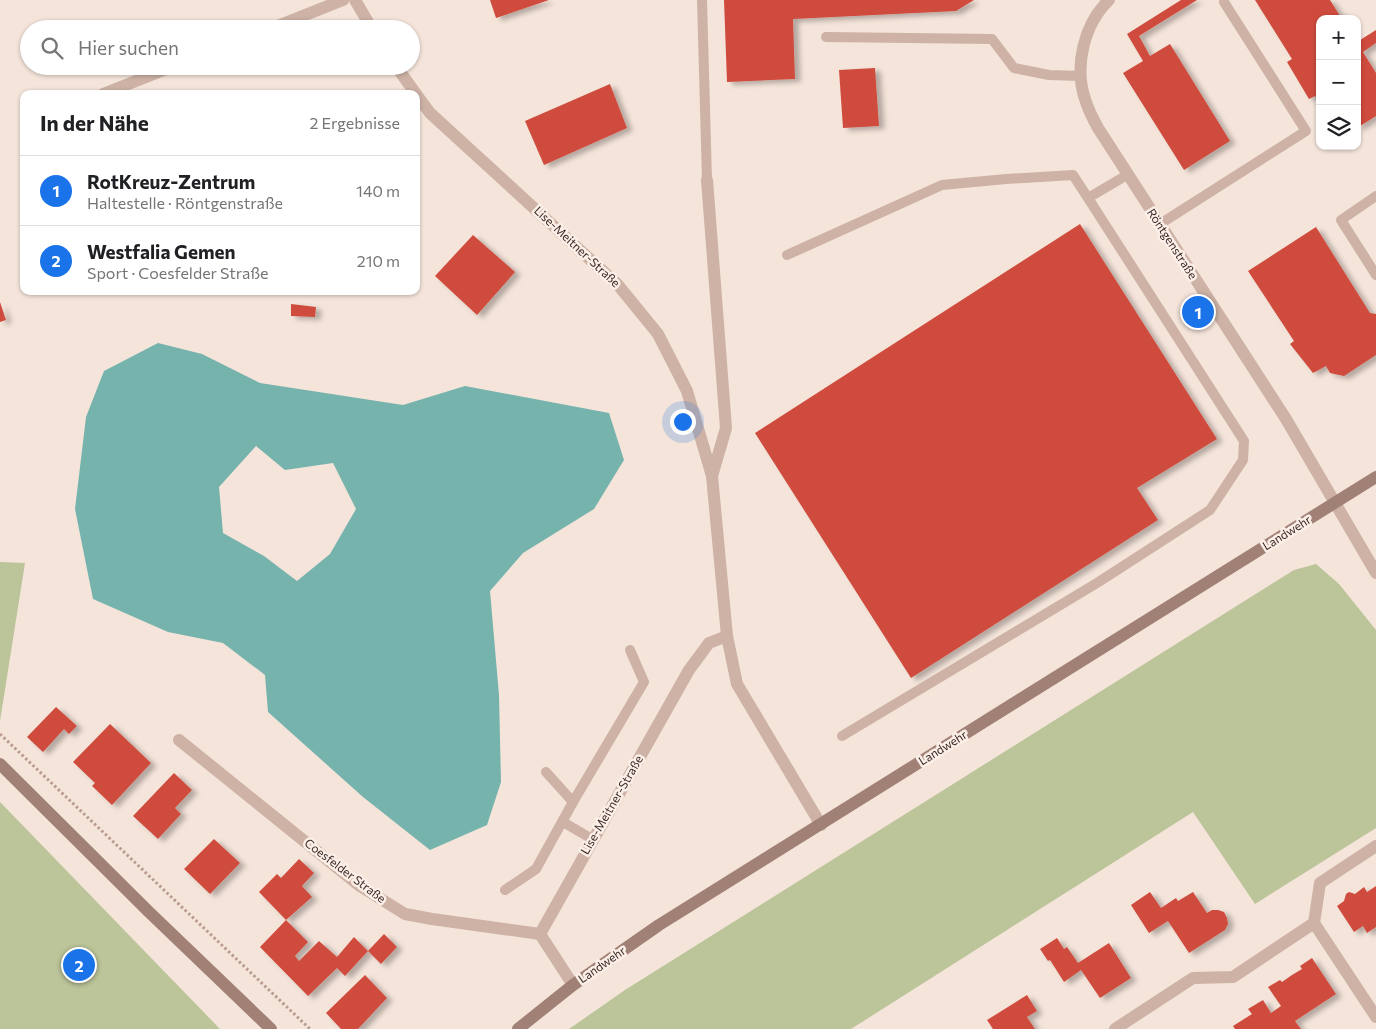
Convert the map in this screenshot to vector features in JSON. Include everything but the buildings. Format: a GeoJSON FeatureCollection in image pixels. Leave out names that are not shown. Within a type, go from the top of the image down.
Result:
{"type":"FeatureCollection","features":[{"type":"Feature","properties":{"kind":"main road","name":"Landwehr"},"geometry":{"type":"LineString","coordinates":[[518,1029],[573,985],[659,925],[1376,477]]}},
{"type":"Feature","properties":{"kind":"main road"},"geometry":{"type":"LineString","coordinates":[[0,764],[149,912],[271,1029]]}},
{"type":"Feature","properties":{"kind":"street"},"geometry":{"type":"LineString","coordinates":[[293,20],[343,0]]}},
{"type":"Feature","properties":{"kind":"street"},"geometry":{"type":"LineString","coordinates":[[355,0],[367,20]]}},
{"type":"Feature","properties":{"kind":"street","name":"Röntgenstraße"},"geometry":{"type":"LineString","coordinates":[[1109,0],[1099,10],[1083,44],[1081,76],[1085,99],[1098,128],[1286,419],[1376,573]]}},
{"type":"Feature","properties":{"kind":"street"},"geometry":{"type":"LineString","coordinates":[[113,90],[151,75]]}},
{"type":"Feature","properties":{"kind":"street","name":"Lise-Meitner-Straße"},"geometry":{"type":"LineString","coordinates":[[402,75],[413,90]]}},
{"type":"Feature","properties":{"kind":"street","name":"Lise-Meitner-Straße"},"geometry":{"type":"LineString","coordinates":[[420,99],[430,113],[618,284],[658,334],[687,391],[712,476],[727,636],[737,684],[821,825]]}},
{"type":"Feature","properties":{"kind":"street"},"geometry":{"type":"LineString","coordinates":[[707,180],[726,428],[712,476]]}},
{"type":"Feature","properties":{"kind":"street","name":"Lise-Meitner-Straße"},"geometry":{"type":"LineString","coordinates":[[540,934],[689,670],[709,643],[727,636]]}},
{"type":"Feature","properties":{"kind":"street","name":"Coesfelder Straße"},"geometry":{"type":"LineString","coordinates":[[180,740],[360,886],[405,914],[540,934]]}},
{"type":"Feature","properties":{"kind":"street"},"geometry":{"type":"LineString","coordinates":[[1376,846],[1320,883],[1314,923],[1376,1018]]}},
{"type":"Feature","properties":{"kind":"street"},"geometry":{"type":"LineString","coordinates":[[1115,1029],[1193,978],[1233,977],[1314,923]]}},
{"type":"Feature","properties":{"kind":"street"},"geometry":{"type":"LineString","coordinates":[[540,934],[573,985]]}},
{"type":"Feature","properties":{"kind":"lane"},"geometry":{"type":"LineString","coordinates":[[702,0],[707,180]]}},
{"type":"Feature","properties":{"kind":"lane"},"geometry":{"type":"LineString","coordinates":[[1160,224],[1306,131],[1224,2]]}},
{"type":"Feature","properties":{"kind":"lane"},"geometry":{"type":"LineString","coordinates":[[826,37],[992,39],[1014,68],[1049,75],[1081,76]]}},
{"type":"Feature","properties":{"kind":"lane"},"geometry":{"type":"LineString","coordinates":[[787,255],[942,185],[1073,175],[1244,441],[1243,460],[1210,510],[1096,583],[842,736]]}},
{"type":"Feature","properties":{"kind":"lane"},"geometry":{"type":"LineString","coordinates":[[1088,198],[1127,175]]}},
{"type":"Feature","properties":{"kind":"lane"},"geometry":{"type":"LineString","coordinates":[[1376,196],[1341,220],[1376,275]]}},
{"type":"Feature","properties":{"kind":"lane"},"geometry":{"type":"LineString","coordinates":[[505,890],[536,869],[644,682],[630,650]]}},
{"type":"Feature","properties":{"kind":"lane"},"geometry":{"type":"LineString","coordinates":[[546,772],[573,802]]}},
{"type":"Feature","properties":{"kind":"lane"},"geometry":{"type":"LineString","coordinates":[[563,822],[592,839]]}},
{"type":"Feature","properties":{"kind":"path"},"geometry":{"type":"LineString","coordinates":[[0,734],[310,1029]]}},
{"type":"Feature","properties":{"kind":"green space"},"geometry":{"type":"Polygon","coordinates":[[[0,562],[25,563],[0,721],[0,562]]]}},
{"type":"Feature","properties":{"kind":"green space"},"geometry":{"type":"Polygon","coordinates":[[[1316,564],[1339,584],[1376,630],[1376,828],[1255,904],[1193,812],[851,1029],[569,1029],[625,990],[1294,570],[1316,564]]]}},
{"type":"Feature","properties":{"kind":"green space"},"geometry":{"type":"Polygon","coordinates":[[[0,802],[220,1029],[0,1029],[0,802]]]}},
{"type":"Feature","properties":{"kind":"water"},"geometry":{"type":"Polygon","coordinates":[[[158,343],[202,354],[260,383],[403,405],[465,386],[609,413],[624,460],[594,509],[523,553],[490,591],[499,695],[501,782],[487,825],[430,850],[363,797],[268,712],[265,675],[223,643],[168,632],[93,599],[75,509],[86,417],[104,371],[158,343]],[[256,446],[219,487],[223,533],[264,556],[297,581],[330,554],[356,509],[333,463],[285,470],[256,446]]]}},
{"type":"Feature","properties":{"kind":"place","name":"RotKreuz-Zentrum"},"geometry":{"type":"Point","coordinates":[1198,312]}},
{"type":"Feature","properties":{"kind":"place","name":"Westfalia Gemen"},"geometry":{"type":"Point","coordinates":[79,965]}}]}
